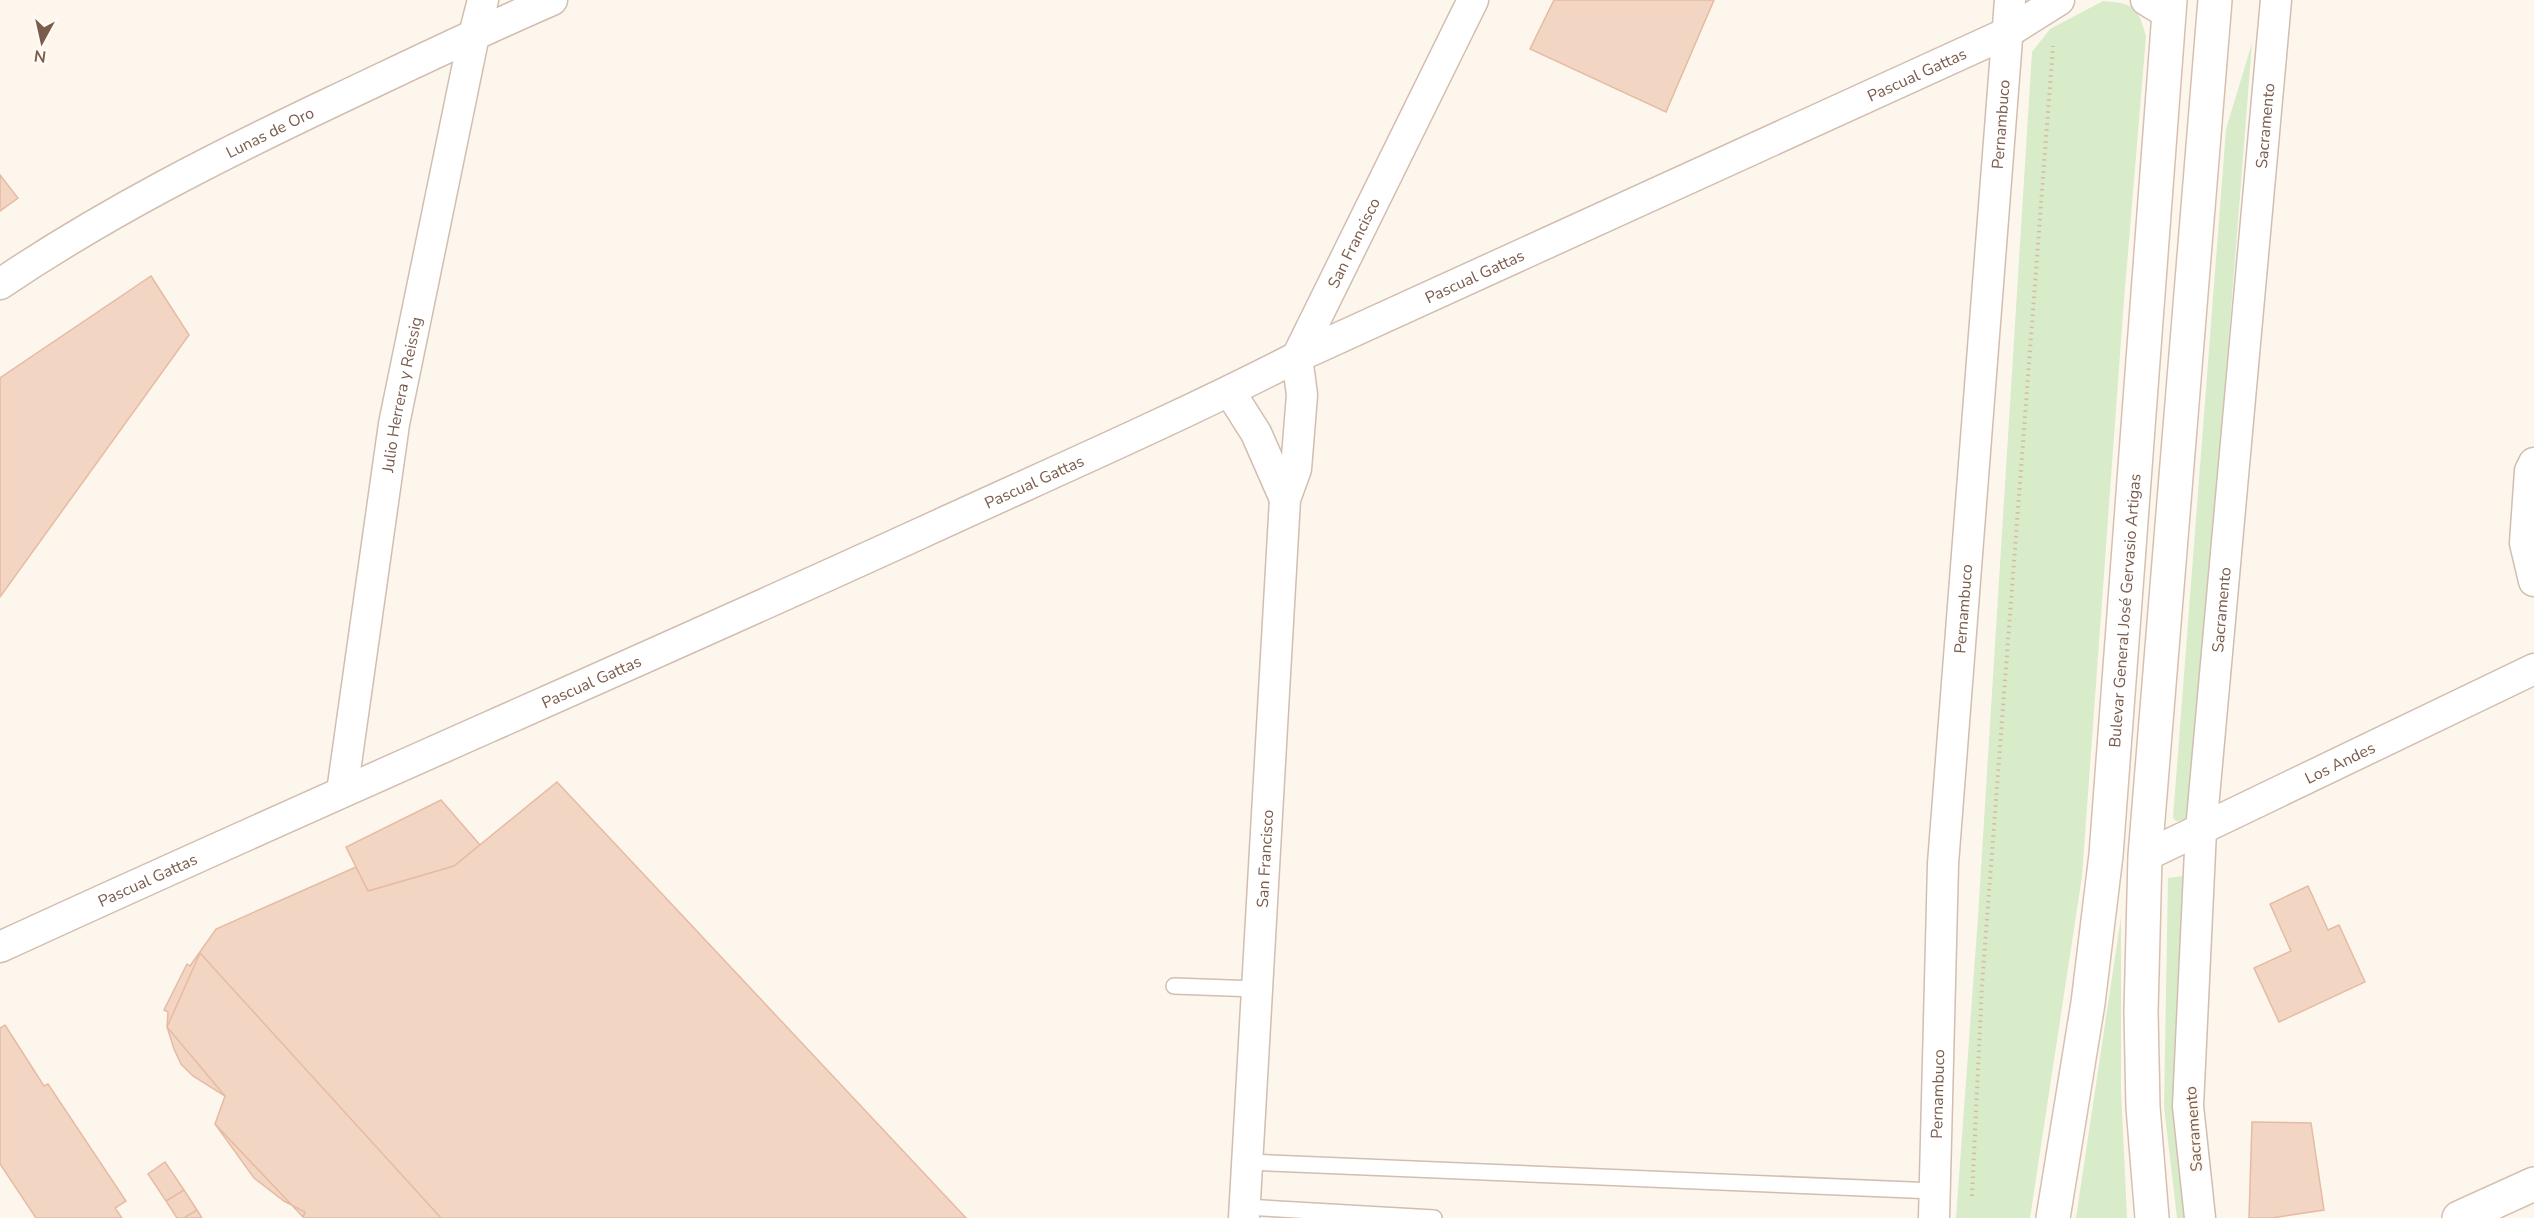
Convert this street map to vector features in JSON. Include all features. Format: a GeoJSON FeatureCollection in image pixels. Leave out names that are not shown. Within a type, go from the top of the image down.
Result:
{"type":"FeatureCollection","features":[{"type":"Feature","properties":{"kind":"main road"},"geometry":{"type":"LineString","coordinates":[[2152,1218],[2143,1107],[2141,1012],[2145,856],[2215,0]]}},
{"type":"Feature","properties":{"kind":"main road","name":"Bulevar General José Gervasio Artigas"},"geometry":{"type":"LineString","coordinates":[[2053,1218],[2088,1003],[2106,855],[2162,5]]}},
{"type":"Feature","properties":{"kind":"main road"},"geometry":{"type":"LineString","coordinates":[[2459,1218],[2534,1184]]}},
{"type":"Feature","properties":{"kind":"street","name":"Julio Herrera y Reissig"},"geometry":{"type":"LineString","coordinates":[[342,792],[394,424],[483,0]]}},
{"type":"Feature","properties":{"kind":"street","name":"Lunas de Oro"},"geometry":{"type":"LineString","coordinates":[[0,284],[60,244],[207,162],[552,0]]}},
{"type":"Feature","properties":{"kind":"street","name":"San Francisco"},"geometry":{"type":"LineString","coordinates":[[1244,1213],[1285,499],[1296,469],[1302,395],[1297,357],[1473,0]]}},
{"type":"Feature","properties":{"kind":"street","name":"Pernambuco"},"geometry":{"type":"LineString","coordinates":[[1935,1204],[1943,864],[2010,0]]}},
{"type":"Feature","properties":{"kind":"street","name":"Pascual Gattas"},"geometry":{"type":"LineString","coordinates":[[0,947],[818,580],[1230,392],[1297,357],[2006,34],[2059,0]]}},
{"type":"Feature","properties":{"kind":"street","name":"Sacramento"},"geometry":{"type":"LineString","coordinates":[[2200,1218],[2188,1106],[2201,830],[2276,0]]}},
{"type":"Feature","properties":{"kind":"street","name":"San Francisco"},"geometry":{"type":"LineString","coordinates":[[1230,392],[1256,433],[1285,499]]}},
{"type":"Feature","properties":{"kind":"street"},"geometry":{"type":"LineString","coordinates":[[2534,463],[2529,471],[2525,543],[2534,581]]}},
{"type":"Feature","properties":{"kind":"street","name":"Los Andes"},"geometry":{"type":"LineString","coordinates":[[2145,856],[2534,669]]}},
{"type":"Feature","properties":{"kind":"lane"},"geometry":{"type":"LineString","coordinates":[[1173,986],[1256,989]]}},
{"type":"Feature","properties":{"kind":"lane"},"geometry":{"type":"LineString","coordinates":[[1247,1162],[1935,1204]]}},
{"type":"Feature","properties":{"kind":"lane"},"geometry":{"type":"LineString","coordinates":[[1244,1213],[1434,1218]]}},
{"type":"Feature","properties":{"kind":"path"},"geometry":{"type":"LineString","coordinates":[[1972,1206],[1982,985],[2054,38]]}},
{"type":"Feature","properties":{"kind":"green space"},"geometry":{"type":"Polygon","coordinates":[[[2103,1],[2122,3],[2133,8],[2146,36],[2123,313],[2082,876],[2030,1218],[1956,1218],[1978,917],[2032,52],[2050,29],[2103,1]]]}},
{"type":"Feature","properties":{"kind":"green space"},"geometry":{"type":"Polygon","coordinates":[[[2252,43],[2192,808],[2184,820],[2176,821],[2173,818],[2226,129],[2252,43]]]}},
{"type":"Feature","properties":{"kind":"green space"},"geometry":{"type":"Polygon","coordinates":[[[2183,876],[2177,1108],[2187,1218],[2177,1218],[2164,1107],[2168,878],[2183,876]]]}},
{"type":"Feature","properties":{"kind":"green space"},"geometry":{"type":"Polygon","coordinates":[[[2121,917],[2121,1090],[2127,1218],[2076,1218],[2121,917]]]}},
{"type":"Feature","properties":{"kind":"building"},"geometry":{"type":"Polygon","coordinates":[[[1554,0],[1714,0],[1666,112],[1530,49],[1554,0]]]}},
{"type":"Feature","properties":{"kind":"building"},"geometry":{"type":"Polygon","coordinates":[[[0,175],[18,198],[0,211],[0,175]]]}},
{"type":"Feature","properties":{"kind":"building"},"geometry":{"type":"Polygon","coordinates":[[[151,276],[189,335],[0,597],[0,378],[151,276]]]}},
{"type":"Feature","properties":{"kind":"building"},"geometry":{"type":"Polygon","coordinates":[[[557,782],[966,1218],[305,1218],[303,1217],[305,1212],[284,1201],[254,1178],[215,1124],[225,1096],[193,1076],[181,1064],[167,1027],[168,1012],[164,1010],[187,964],[190,966],[216,929],[356,867],[368,891],[454,866],[557,782]]]}},
{"type":"Feature","properties":{"kind":"building"},"geometry":{"type":"Polygon","coordinates":[[[441,800],[480,845],[454,866],[368,891],[346,847],[441,800]]]}},
{"type":"Feature","properties":{"kind":"building"},"geometry":{"type":"Polygon","coordinates":[[[2308,886],[2328,930],[2339,925],[2365,982],[2279,1022],[2254,968],[2291,951],[2270,904],[2308,886]]]}},
{"type":"Feature","properties":{"kind":"building"},"geometry":{"type":"Polygon","coordinates":[[[200,953],[441,1218],[304,1218],[215,1124],[225,1096],[167,1027],[200,953]]]}},
{"type":"Feature","properties":{"kind":"building"},"geometry":{"type":"Polygon","coordinates":[[[5,1025],[44,1086],[48,1084],[126,1201],[115,1208],[122,1218],[36,1218],[0,1164],[0,1028],[5,1025]]]}},
{"type":"Feature","properties":{"kind":"building"},"geometry":{"type":"Polygon","coordinates":[[[2252,1122],[2311,1123],[2324,1210],[2272,1218],[2249,1218],[2252,1122]]]}},
{"type":"Feature","properties":{"kind":"building"},"geometry":{"type":"Polygon","coordinates":[[[165,1162],[184,1190],[166,1201],[148,1174],[165,1162]]]}},
{"type":"Feature","properties":{"kind":"building"},"geometry":{"type":"Polygon","coordinates":[[[184,1190],[197,1210],[184,1218],[177,1218],[166,1201],[184,1190]]]}},
{"type":"Feature","properties":{"kind":"building"},"geometry":{"type":"Polygon","coordinates":[[[197,1210],[202,1218],[184,1218],[197,1210]]]}}]}
